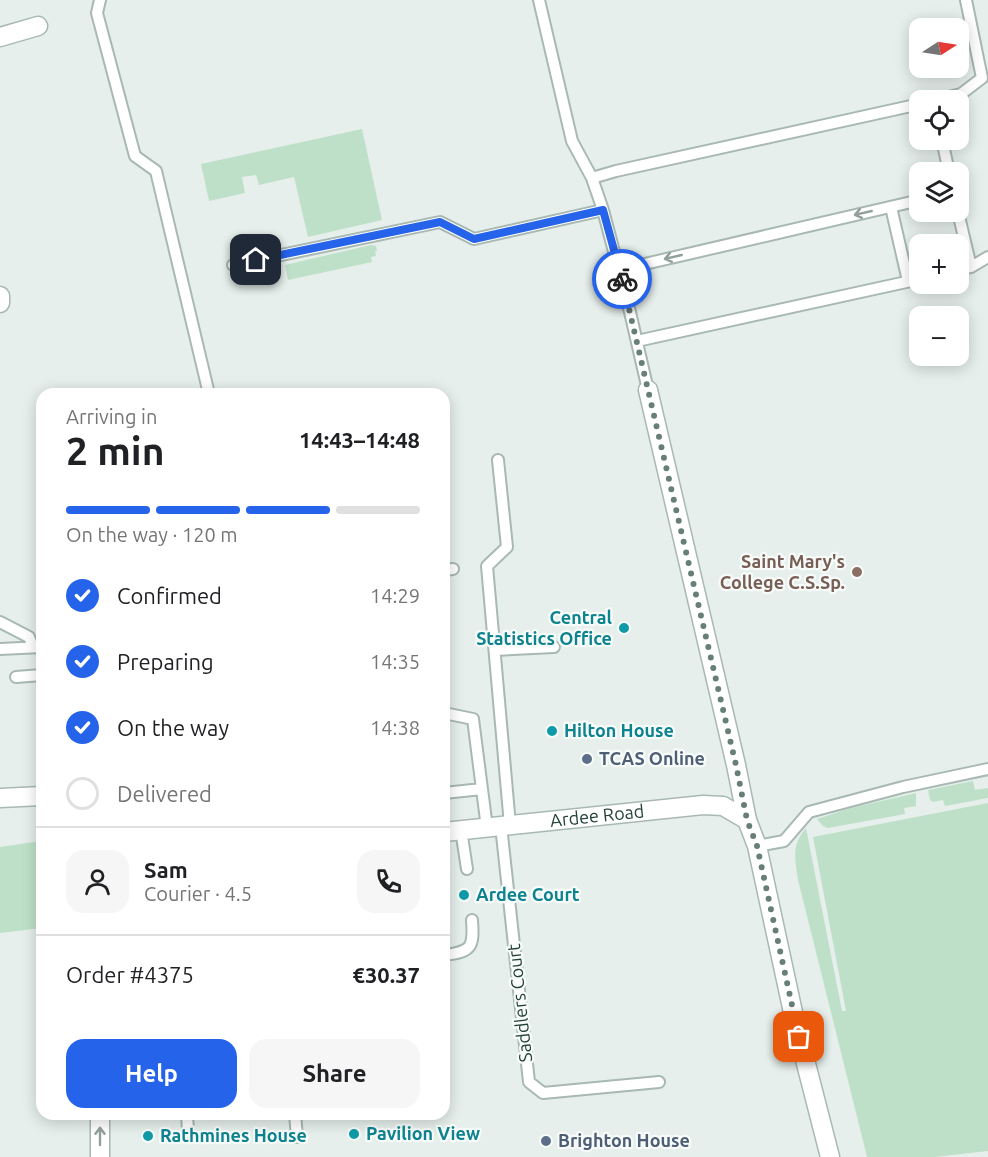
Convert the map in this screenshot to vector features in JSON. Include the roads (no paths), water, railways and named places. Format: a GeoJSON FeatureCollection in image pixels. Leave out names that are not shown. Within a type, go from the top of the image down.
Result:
{"type":"FeatureCollection","features":[{"type":"Feature","properties":{"kind":"street"},"geometry":{"type":"LineString","coordinates":[[0,37],[38,26]]}},
{"type":"Feature","properties":{"kind":"street"},"geometry":{"type":"LineString","coordinates":[[0,297],[0,303]]}},
{"type":"Feature","properties":{"kind":"street"},"geometry":{"type":"LineString","coordinates":[[648,390],[747,820],[757,846],[794,1017],[830,1157]]}},
{"type":"Feature","properties":{"kind":"street"},"geometry":{"type":"LineString","coordinates":[[0,798],[36,796]]}},
{"type":"Feature","properties":{"kind":"street","name":"Ardee Road"},"geometry":{"type":"LineString","coordinates":[[452,831],[704,805],[723,806],[747,820]]}},
{"type":"Feature","properties":{"kind":"street"},"geometry":{"type":"LineString","coordinates":[[100,1120],[100,1157]]}},
{"type":"Feature","properties":{"kind":"lane"},"geometry":{"type":"LineString","coordinates":[[100,0],[97,13],[135,156],[156,171],[208,388]]}},
{"type":"Feature","properties":{"kind":"lane"},"geometry":{"type":"LineString","coordinates":[[539,0],[572,141],[592,178],[603,210],[648,390]]}},
{"type":"Feature","properties":{"kind":"lane"},"geometry":{"type":"LineString","coordinates":[[966,0],[985,79],[967,90]]}},
{"type":"Feature","properties":{"kind":"lane"},"geometry":{"type":"LineString","coordinates":[[592,178],[909,106]]}},
{"type":"Feature","properties":{"kind":"lane"},"geometry":{"type":"LineString","coordinates":[[619,270],[909,203]]}},
{"type":"Feature","properties":{"kind":"lane"},"geometry":{"type":"LineString","coordinates":[[891,207],[909,264]]}},
{"type":"Feature","properties":{"kind":"lane"},"geometry":{"type":"LineString","coordinates":[[232,265],[440,222],[474,239],[603,210]]}},
{"type":"Feature","properties":{"kind":"lane"},"geometry":{"type":"LineString","coordinates":[[960,222],[971,267],[987,258]]}},
{"type":"Feature","properties":{"kind":"lane"},"geometry":{"type":"LineString","coordinates":[[637,341],[909,281]]}},
{"type":"Feature","properties":{"kind":"lane"},"geometry":{"type":"LineString","coordinates":[[498,460],[507,547],[487,566],[495,650],[499,826]]}},
{"type":"Feature","properties":{"kind":"lane"},"geometry":{"type":"LineString","coordinates":[[0,622],[29,637],[36,646]]}},
{"type":"Feature","properties":{"kind":"lane"},"geometry":{"type":"LineString","coordinates":[[0,649],[36,647]]}},
{"type":"Feature","properties":{"kind":"lane"},"geometry":{"type":"LineString","coordinates":[[495,650],[554,647]]}},
{"type":"Feature","properties":{"kind":"lane"},"geometry":{"type":"LineString","coordinates":[[16,677],[36,675]]}},
{"type":"Feature","properties":{"kind":"lane"},"geometry":{"type":"LineString","coordinates":[[450,715],[473,719],[482,789],[499,826]]}},
{"type":"Feature","properties":{"kind":"lane"},"geometry":{"type":"LineString","coordinates":[[757,846],[784,841],[809,812],[988,769]]}},
{"type":"Feature","properties":{"kind":"lane"},"geometry":{"type":"LineString","coordinates":[[450,792],[482,789]]}},
{"type":"Feature","properties":{"kind":"lane","name":"Saddlers Court"},"geometry":{"type":"LineString","coordinates":[[499,826],[529,1082],[543,1093],[659,1082]]}},
{"type":"Feature","properties":{"kind":"lane"},"geometry":{"type":"LineString","coordinates":[[452,831],[466,869]]}},
{"type":"Feature","properties":{"kind":"lane"},"geometry":{"type":"LineString","coordinates":[[450,954],[463,953],[471,945],[472,920]]}},
{"type":"Feature","properties":{"kind":"lane"},"geometry":{"type":"LineString","coordinates":[[187,1120],[188,1132]]}},
{"type":"Feature","properties":{"kind":"lane"},"geometry":{"type":"LineString","coordinates":[[296,1120],[297,1137]]}},
{"type":"Feature","properties":{"kind":"place","name":"Saint Mary's College C.S.Sp."},"geometry":{"type":"Point","coordinates":[857,572]}},
{"type":"Feature","properties":{"kind":"place","name":"Central Statistics Office"},"geometry":{"type":"Point","coordinates":[624,628]}},
{"type":"Feature","properties":{"kind":"place","name":"Hilton House"},"geometry":{"type":"Point","coordinates":[552,731]}},
{"type":"Feature","properties":{"kind":"place","name":"TCAS Online"},"geometry":{"type":"Point","coordinates":[587,759]}},
{"type":"Feature","properties":{"kind":"place","name":"Ardee Court"},"geometry":{"type":"Point","coordinates":[464,895]}},
{"type":"Feature","properties":{"kind":"place","name":"Pavilion View"},"geometry":{"type":"Point","coordinates":[354,1134]}},
{"type":"Feature","properties":{"kind":"place","name":"Rathmines House"},"geometry":{"type":"Point","coordinates":[148,1136]}},
{"type":"Feature","properties":{"kind":"place","name":"Brighton House"},"geometry":{"type":"Point","coordinates":[546,1141]}}]}
